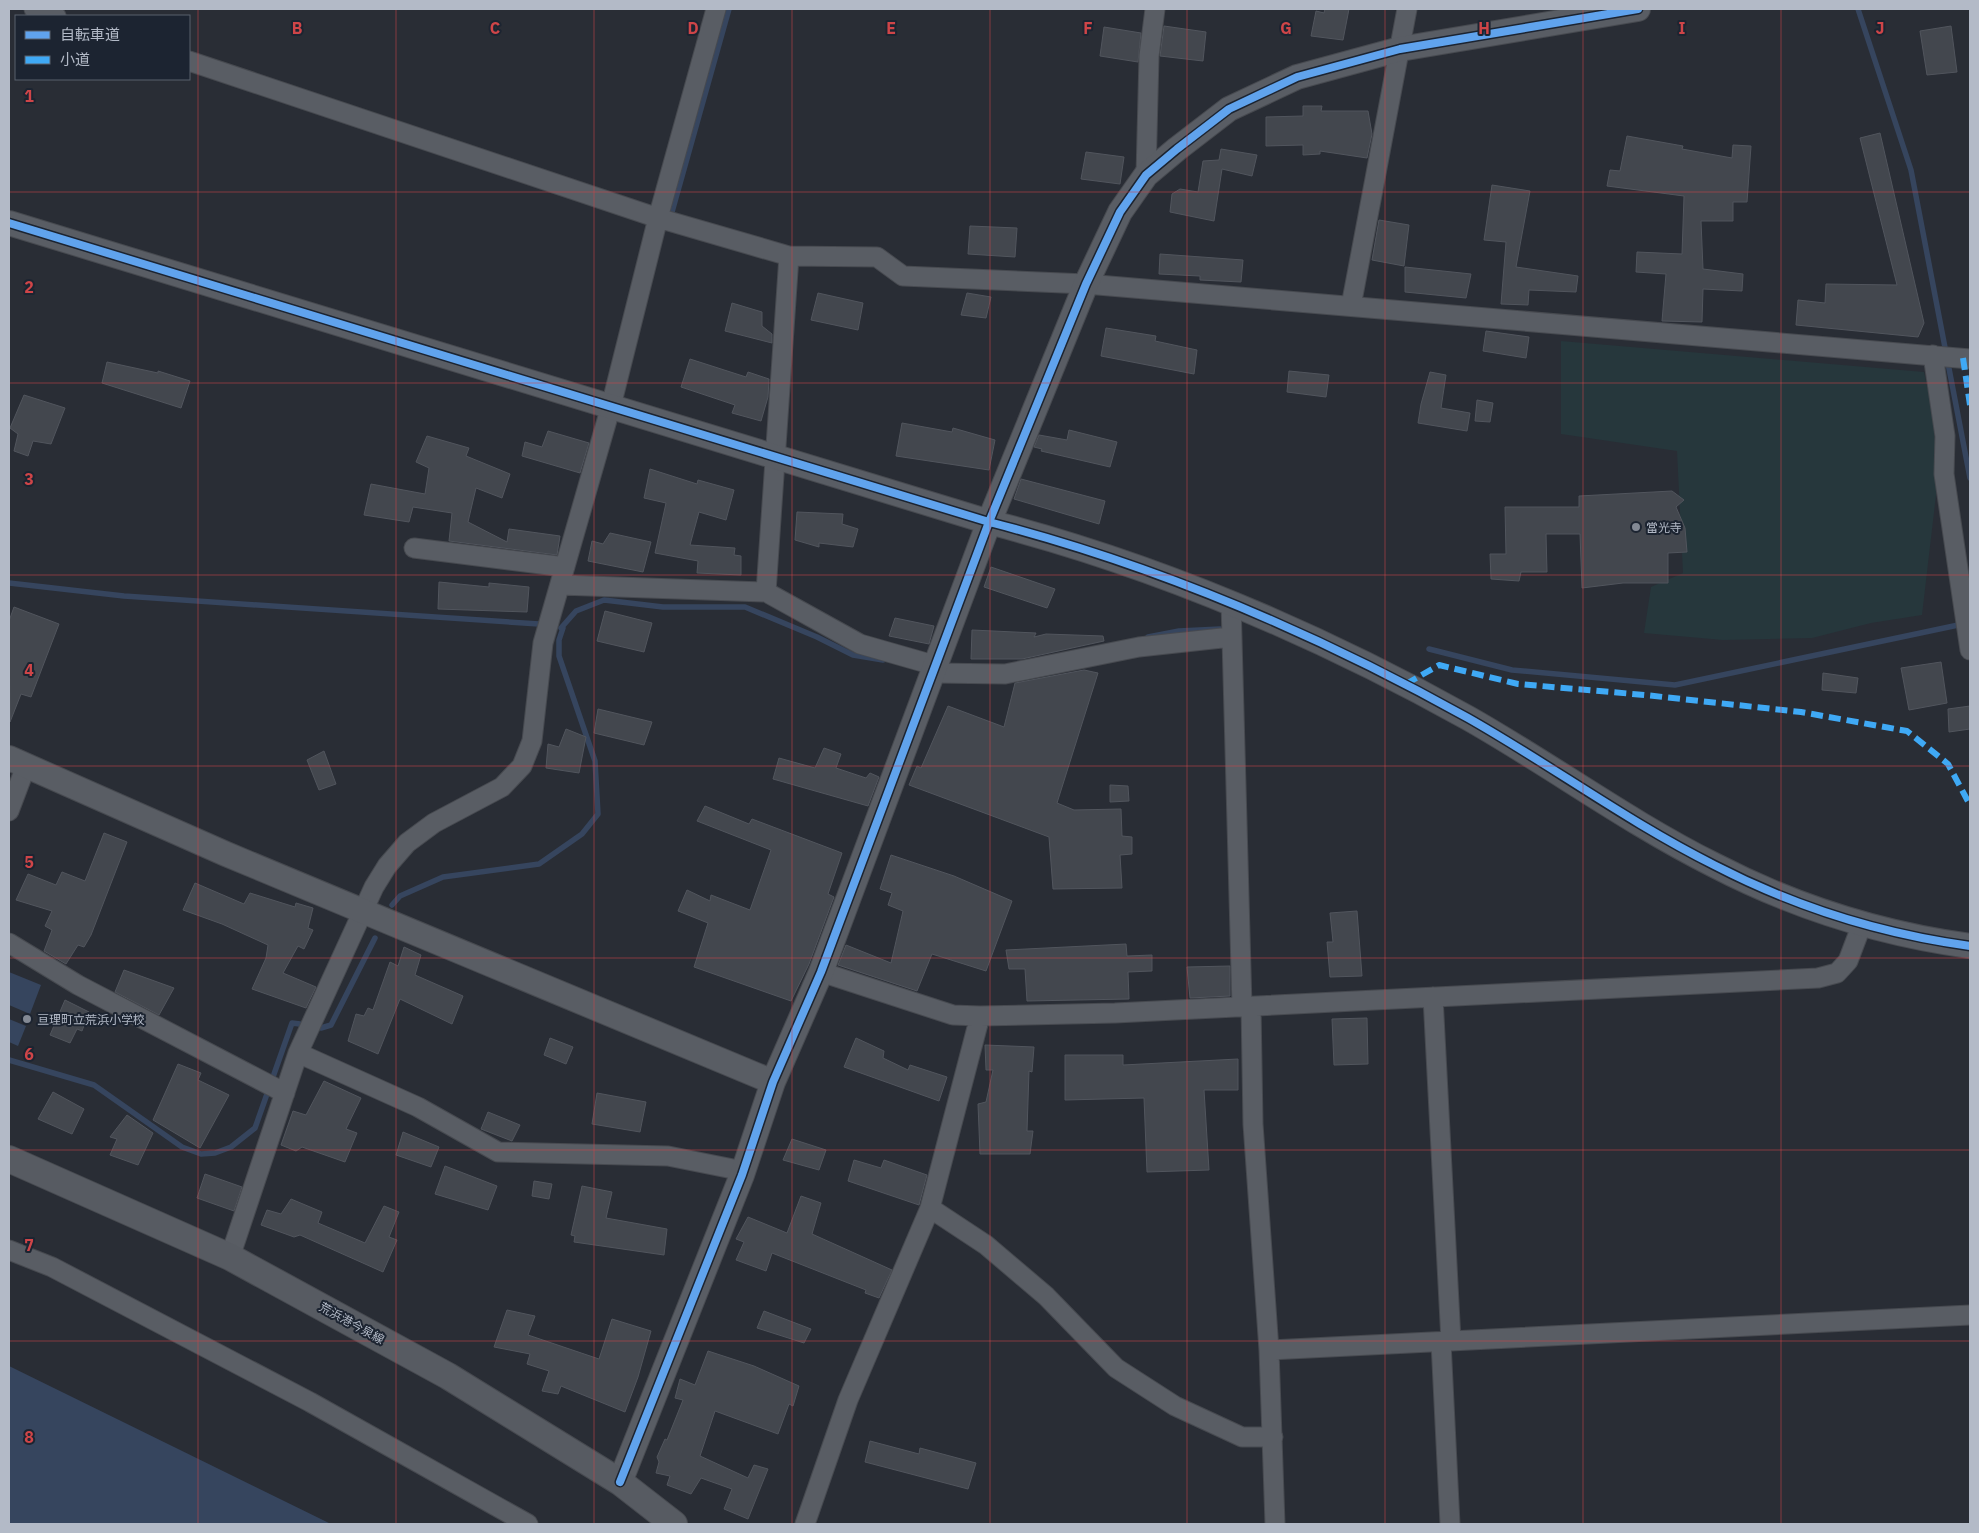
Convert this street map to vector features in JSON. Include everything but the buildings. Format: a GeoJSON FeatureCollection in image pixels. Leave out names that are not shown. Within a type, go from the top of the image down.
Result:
{"type":"FeatureCollection","features":[{"type":"Feature","properties":{"kind":"main road","name":"荒浜港今泉線"},"geometry":{"type":"LineString","coordinates":[[9,1159],[230,1257],[448,1376],[620,1482],[674,1524]]}},
{"type":"Feature","properties":{"kind":"street"},"geometry":{"type":"LineString","coordinates":[[34,9],[53,15]]}},
{"type":"Feature","properties":{"kind":"street"},"geometry":{"type":"LineString","coordinates":[[230,1257],[275,1088],[298,1053],[364,910],[387,866],[407,842],[434,823],[502,787],[522,766],[532,741],[543,643],[611,406],[658,218],[716,9]]}},
{"type":"Feature","properties":{"kind":"street"},"geometry":{"type":"LineString","coordinates":[[1146,174],[1149,56],[1155,9]]}},
{"type":"Feature","properties":{"kind":"street"},"geometry":{"type":"LineString","coordinates":[[1351,306],[1407,9]]}},
{"type":"Feature","properties":{"kind":"street"},"geometry":{"type":"LineString","coordinates":[[620,1482],[743,1171],[773,1082],[821,972],[990,522],[1086,284],[1120,212],[1146,174],[1229,109],[1297,77],[1400,49],[1638,9]]}},
{"type":"Feature","properties":{"kind":"street"},"geometry":{"type":"LineString","coordinates":[[190,61],[658,218],[789,256],[877,257],[903,276],[1086,284],[1950,357],[1944,474],[1970,649]]}},
{"type":"Feature","properties":{"kind":"street"},"geometry":{"type":"LineString","coordinates":[[9,223],[990,522],[1058,540],[1231,602],[1406,684],[1472,720],[1715,866],[1765,888],[1862,924],[1970,946]]}},
{"type":"Feature","properties":{"kind":"street"},"geometry":{"type":"LineString","coordinates":[[766,592],[789,256]]}},
{"type":"Feature","properties":{"kind":"street"},"geometry":{"type":"LineString","coordinates":[[414,548],[562,576],[766,592],[860,644],[936,670],[1005,674],[1139,647],[1223,638]]}},
{"type":"Feature","properties":{"kind":"street"},"geometry":{"type":"LineString","coordinates":[[1231,602],[1223,638],[1269,1350],[1275,1524]]}},
{"type":"Feature","properties":{"kind":"street"},"geometry":{"type":"LineString","coordinates":[[9,811],[17,762],[226,854],[364,910],[668,1040],[773,1082]]}},
{"type":"Feature","properties":{"kind":"street"},"geometry":{"type":"LineString","coordinates":[[821,972],[953,1015],[980,1016],[1247,1006],[1818,978],[1837,973],[1848,961],[1862,924]]}},
{"type":"Feature","properties":{"kind":"street"},"geometry":{"type":"LineString","coordinates":[[9,943],[78,986],[275,1088]]}},
{"type":"Feature","properties":{"kind":"street"},"geometry":{"type":"LineString","coordinates":[[1433,997],[1446,1341],[1450,1524]]}},
{"type":"Feature","properties":{"kind":"street"},"geometry":{"type":"LineString","coordinates":[[805,1524],[848,1400],[930,1208],[980,1016]]}},
{"type":"Feature","properties":{"kind":"street"},"geometry":{"type":"LineString","coordinates":[[298,1053],[418,1107],[498,1152],[668,1156],[743,1171]]}},
{"type":"Feature","properties":{"kind":"street"},"geometry":{"type":"LineString","coordinates":[[930,1208],[986,1245],[1046,1296],[1116,1368],[1175,1406],[1242,1436],[1272,1437]]}},
{"type":"Feature","properties":{"kind":"street"},"geometry":{"type":"LineString","coordinates":[[9,1250],[52,1267],[310,1402],[528,1524]]}},
{"type":"Feature","properties":{"kind":"street"},"geometry":{"type":"LineString","coordinates":[[1269,1350],[1970,1315]]}},
{"type":"Feature","properties":{"kind":"shaded area"},"geometry":{"type":"Polygon","coordinates":[[[1561,341],[1924,372],[1932,409],[1938,478],[1922,615],[1871,623],[1812,638],[1723,640],[1644,633],[1651,587],[1683,573],[1677,451],[1561,434],[1561,341]]]}},
{"type":"Feature","properties":{"kind":"water"},"geometry":{"type":"Polygon","coordinates":[[[9,972],[41,985],[30,1014],[9,1005],[9,972]]]}},
{"type":"Feature","properties":{"kind":"water"},"geometry":{"type":"Polygon","coordinates":[[[9,1019],[26,1026],[18,1046],[9,1042],[9,1019]]]}},
{"type":"Feature","properties":{"kind":"water"},"geometry":{"type":"Polygon","coordinates":[[[9,1366],[331,1524],[9,1524],[9,1366]]]}},
{"type":"Feature","properties":{"kind":"waterway"},"geometry":{"type":"LineString","coordinates":[[672,212],[729,9]]}},
{"type":"Feature","properties":{"kind":"waterway"},"geometry":{"type":"LineString","coordinates":[[1858,9],[1911,170],[1970,478]]}},
{"type":"Feature","properties":{"kind":"waterway"},"geometry":{"type":"LineString","coordinates":[[9,583],[124,596],[539,624]]}},
{"type":"Feature","properties":{"kind":"waterway"},"geometry":{"type":"LineString","coordinates":[[561,628],[576,611],[604,600],[663,607],[745,607],[817,637],[853,655],[883,660]]}},
{"type":"Feature","properties":{"kind":"waterway"},"geometry":{"type":"LineString","coordinates":[[1429,649],[1512,670],[1675,685],[1963,624]]}},
{"type":"Feature","properties":{"kind":"waterway"},"geometry":{"type":"LineString","coordinates":[[392,905],[400,896],[443,877],[539,864],[582,834],[598,814],[595,761],[559,656],[559,640],[563,628]]}},
{"type":"Feature","properties":{"kind":"waterway"},"geometry":{"type":"LineString","coordinates":[[1148,637],[1179,631],[1220,629]]}},
{"type":"Feature","properties":{"kind":"waterway"},"geometry":{"type":"LineString","coordinates":[[321,1028],[331,1025],[375,938]]}},
{"type":"Feature","properties":{"kind":"waterway"},"geometry":{"type":"LineString","coordinates":[[9,1060],[94,1085],[182,1147],[201,1154],[215,1153],[231,1147],[255,1128],[292,1023],[300,1024]]}},
{"type":"Feature","properties":{"kind":"marked path"},"geometry":{"type":"LineString","coordinates":[[1963,358],[1970,405]]}},
{"type":"Feature","properties":{"kind":"marked path"},"geometry":{"type":"LineString","coordinates":[[1406,684],[1439,665],[1518,684],[1645,695],[1801,712],[1907,731],[1948,764],[1970,805]]}},
{"type":"Feature","properties":{"kind":"cycle path"},"geometry":{"type":"LineString","coordinates":[[620,1482],[742,1175],[773,1082],[821,972],[989,522],[1086,284],[1120,212],[1146,175],[1229,109],[1297,77],[1400,49],[1638,9]]}},
{"type":"Feature","properties":{"kind":"cycle path"},"geometry":{"type":"LineString","coordinates":[[9,223],[989,522],[1051,539],[1174,581],[1294,630],[1411,687],[1499,736],[1620,812],[1682,848],[1744,880],[1807,905],[1871,926],[1937,941],[1970,946]]}},
{"type":"Feature","properties":{"kind":"place","name":"當光寺"},"geometry":{"type":"Point","coordinates":[1636,527]}},
{"type":"Feature","properties":{"kind":"place","name":"亘理町立荒浜小学校"},"geometry":{"type":"Point","coordinates":[27,1019]}}]}
